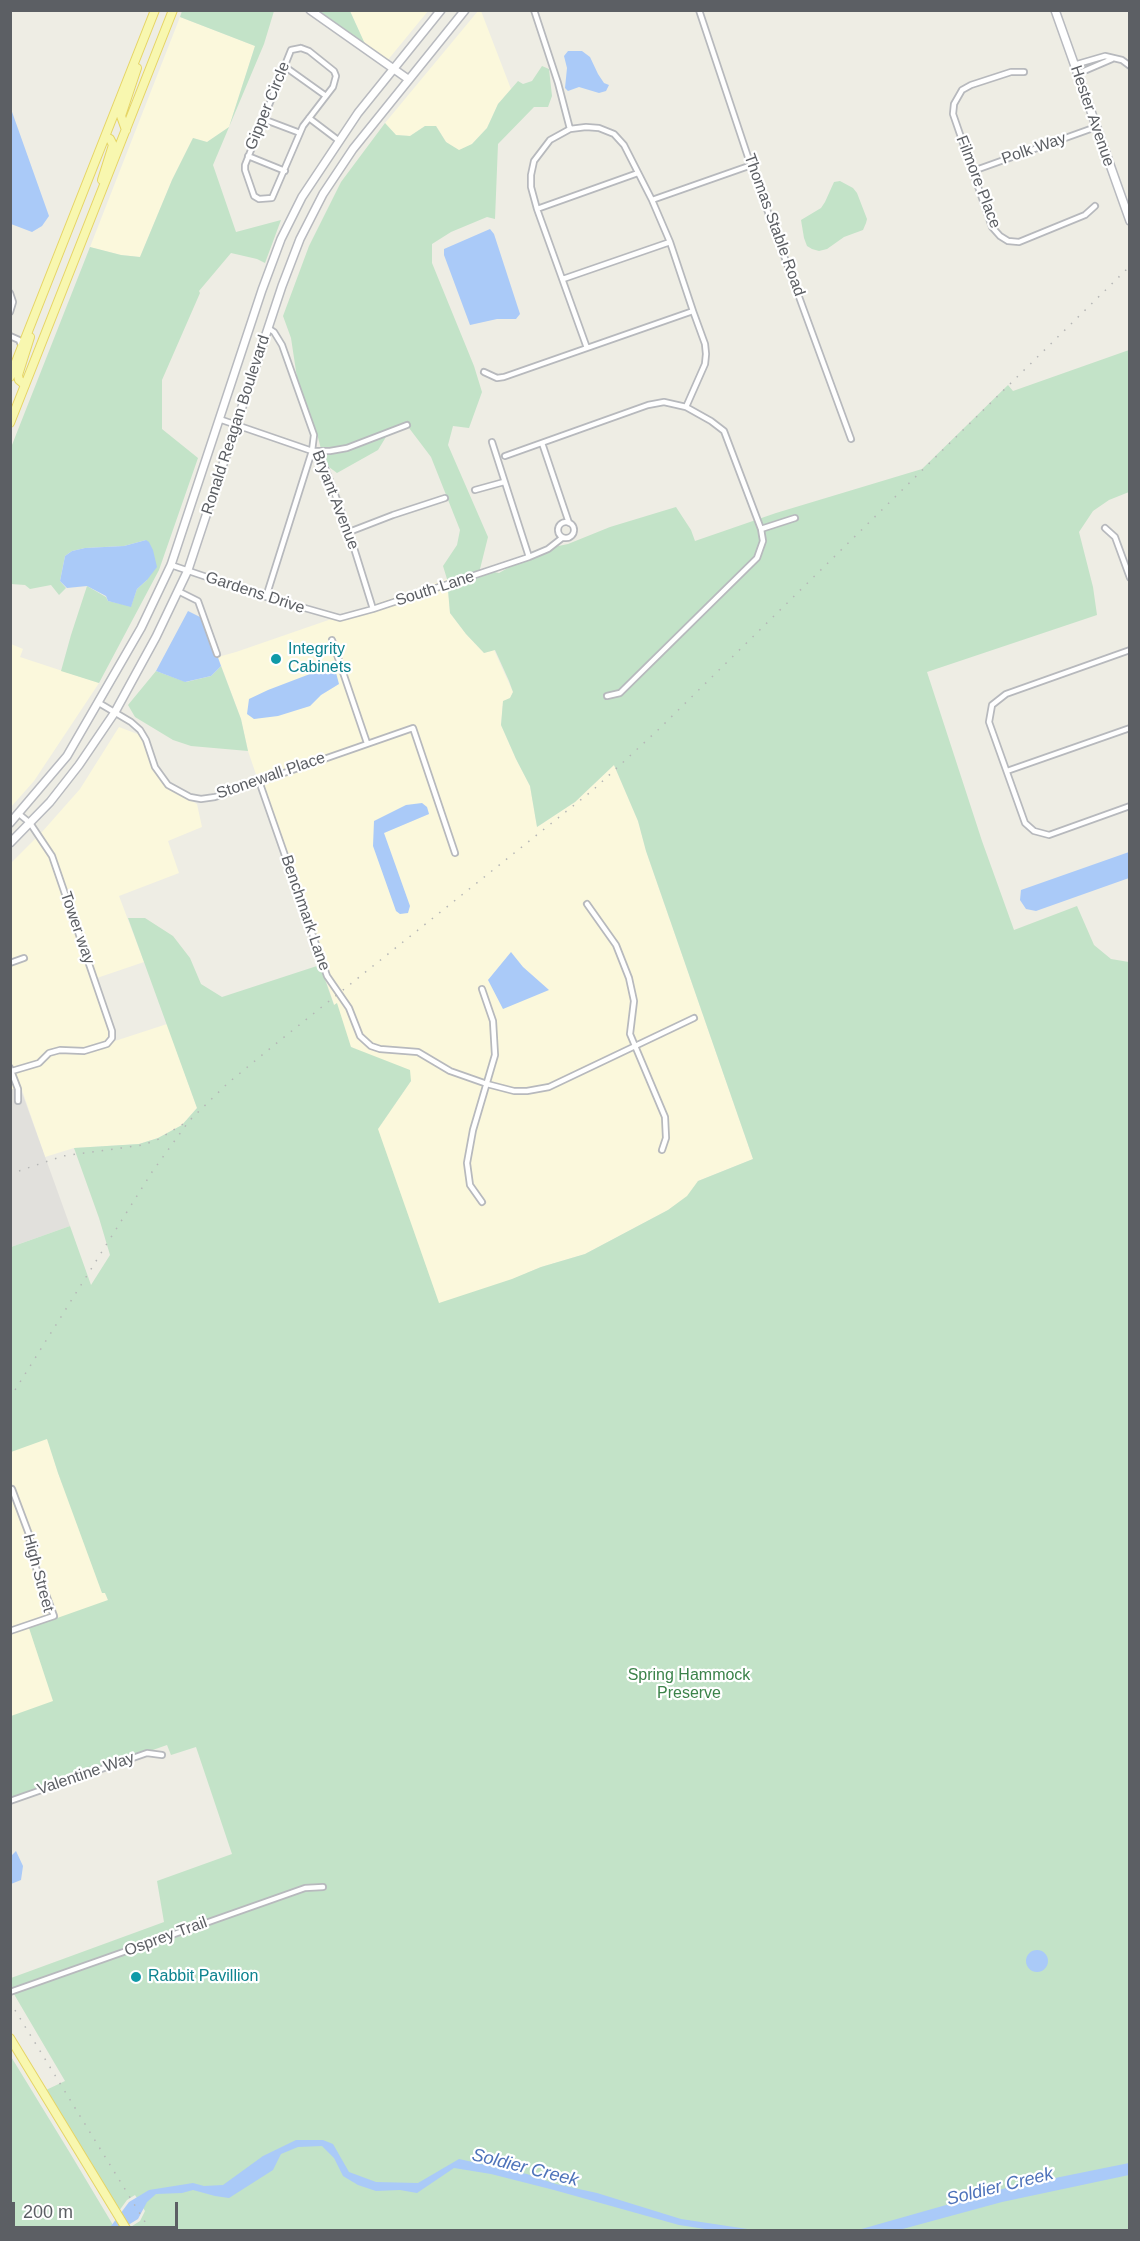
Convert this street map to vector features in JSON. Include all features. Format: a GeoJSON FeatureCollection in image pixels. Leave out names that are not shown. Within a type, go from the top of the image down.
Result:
{"type":"FeatureCollection","features":[{"type":"Feature","properties":{"kind":"main road"},"geometry":{"type":"LineString","coordinates":[[10,377],[155,10]]}},
{"type":"Feature","properties":{"kind":"main road"},"geometry":{"type":"LineString","coordinates":[[10,423],[173,10]]}},
{"type":"Feature","properties":{"kind":"main road"},"geometry":{"type":"LineString","coordinates":[[310,10],[408,80]]}},
{"type":"Feature","properties":{"kind":"main road","name":"Ronald Reagan Boulevard"},"geometry":{"type":"LineString","coordinates":[[10,822],[67,756],[141,628],[171,565],[281,239],[302,196],[338,140],[441,10]]}},
{"type":"Feature","properties":{"kind":"main road","name":"Ronald Reagan Boulevard"},"geometry":{"type":"LineString","coordinates":[[10,843],[79,765],[115,712],[178,591],[188,570],[300,239],[323,194],[353,148],[465,10]]}},
{"type":"Feature","properties":{"kind":"main road","name":"Hester Avenue"},"geometry":{"type":"LineString","coordinates":[[1055,10],[1130,221]]}},
{"type":"Feature","properties":{"kind":"main road"},"geometry":{"type":"LineString","coordinates":[[126,130],[121,116],[134,81],[137,68],[135,61]]}},
{"type":"Feature","properties":{"kind":"main road"},"geometry":{"type":"LineString","coordinates":[[102,190],[102,179],[112,144],[105,137]]}},
{"type":"Feature","properties":{"kind":"main road"},"geometry":{"type":"LineString","coordinates":[[26,385],[19,380],[18,375],[31,336],[29,330]]}},
{"type":"Feature","properties":{"kind":"main road"},"geometry":{"type":"LineString","coordinates":[[10,2038],[127,2230]]}},
{"type":"Feature","properties":{"kind":"street"},"geometry":{"type":"LineString","coordinates":[[534,10],[558,83],[570,129]]}},
{"type":"Feature","properties":{"kind":"street","name":"Thomas Stable Road"},"geometry":{"type":"LineString","coordinates":[[699,10],[749,160],[817,342],[850,440]]}},
{"type":"Feature","properties":{"kind":"street","name":"Gipper Circle"},"geometry":{"type":"LineString","coordinates":[[301,48],[326,63],[334,71],[336,76],[333,87],[326,96],[300,134],[272,198],[259,199],[254,196],[245,170],[248,156],[291,50],[301,48]]}},
{"type":"Feature","properties":{"kind":"street"},"geometry":{"type":"LineString","coordinates":[[1074,65],[1105,56],[1115,58],[1130,66]]}},
{"type":"Feature","properties":{"kind":"street"},"geometry":{"type":"LineString","coordinates":[[1077,74],[1115,58]]}},
{"type":"Feature","properties":{"kind":"street"},"geometry":{"type":"LineString","coordinates":[[1090,59],[1094,68]]}},
{"type":"Feature","properties":{"kind":"street"},"geometry":{"type":"LineString","coordinates":[[284,66],[326,96]]}},
{"type":"Feature","properties":{"kind":"street","name":"Filmore Place"},"geometry":{"type":"LineString","coordinates":[[1024,72],[1011,72],[971,85],[958,96],[953,114],[992,227],[1000,236],[1019,242],[1085,215],[1095,206]]}},
{"type":"Feature","properties":{"kind":"street"},"geometry":{"type":"LineString","coordinates":[[309,118],[338,140]]}},
{"type":"Feature","properties":{"kind":"street"},"geometry":{"type":"LineString","coordinates":[[263,119],[300,134]]}},
{"type":"Feature","properties":{"kind":"street"},"geometry":{"type":"LineString","coordinates":[[587,348],[531,187],[534,161],[550,140],[570,129],[586,127],[599,128],[614,134],[624,145],[670,242],[705,344],[706,354],[705,364],[686,407]]}},
{"type":"Feature","properties":{"kind":"street","name":"Polk Way"},"geometry":{"type":"LineString","coordinates":[[973,171],[1096,127]]}},
{"type":"Feature","properties":{"kind":"street"},"geometry":{"type":"LineString","coordinates":[[248,156],[285,171]]}},
{"type":"Feature","properties":{"kind":"street"},"geometry":{"type":"LineString","coordinates":[[652,200],[746,167]]}},
{"type":"Feature","properties":{"kind":"street"},"geometry":{"type":"LineString","coordinates":[[537,209],[638,173]]}},
{"type":"Feature","properties":{"kind":"street"},"geometry":{"type":"LineString","coordinates":[[563,279],[670,242]]}},
{"type":"Feature","properties":{"kind":"street"},"geometry":{"type":"LineString","coordinates":[[10,293],[13,302],[10,312]]}},
{"type":"Feature","properties":{"kind":"street"},"geometry":{"type":"LineString","coordinates":[[484,372],[497,378],[504,377],[693,311]]}},
{"type":"Feature","properties":{"kind":"street","name":"Bryant Avenue"},"geometry":{"type":"LineString","coordinates":[[268,328],[274,332],[282,345],[314,435],[312,451],[324,465],[350,532],[373,609]]}},
{"type":"Feature","properties":{"kind":"street"},"geometry":{"type":"LineString","coordinates":[[10,336],[19,340],[22,347]]}},
{"type":"Feature","properties":{"kind":"street"},"geometry":{"type":"LineString","coordinates":[[505,456],[648,405],[664,402],[686,407],[724,431],[761,529],[763,541],[757,558],[620,693],[607,696]]}},
{"type":"Feature","properties":{"kind":"street"},"geometry":{"type":"LineString","coordinates":[[219,419],[312,451],[346,448],[407,425]]}},
{"type":"Feature","properties":{"kind":"street"},"geometry":{"type":"LineString","coordinates":[[492,442],[529,557]]}},
{"type":"Feature","properties":{"kind":"street"},"geometry":{"type":"LineString","coordinates":[[542,443],[569,522],[574,528],[574,534],[570,538],[562,538],[558,533],[558,528],[561,524],[569,522]]}},
{"type":"Feature","properties":{"kind":"street"},"geometry":{"type":"LineString","coordinates":[[266,597],[312,451]]}},
{"type":"Feature","properties":{"kind":"street"},"geometry":{"type":"LineString","coordinates":[[475,490],[504,482]]}},
{"type":"Feature","properties":{"kind":"street"},"geometry":{"type":"LineString","coordinates":[[350,532],[445,498]]}},
{"type":"Feature","properties":{"kind":"street"},"geometry":{"type":"LineString","coordinates":[[761,529],[795,518]]}},
{"type":"Feature","properties":{"kind":"street"},"geometry":{"type":"LineString","coordinates":[[1105,528],[1115,537],[1130,578]]}},
{"type":"Feature","properties":{"kind":"street","name":"South Lane"},"geometry":{"type":"LineString","coordinates":[[340,618],[529,557],[548,549],[562,538]]}},
{"type":"Feature","properties":{"kind":"street","name":"Gardens Drive"},"geometry":{"type":"LineString","coordinates":[[171,565],[266,597],[340,618]]}},
{"type":"Feature","properties":{"kind":"street"},"geometry":{"type":"LineString","coordinates":[[178,591],[198,601],[217,654]]}},
{"type":"Feature","properties":{"kind":"street"},"geometry":{"type":"LineString","coordinates":[[332,640],[367,743]]}},
{"type":"Feature","properties":{"kind":"street"},"geometry":{"type":"LineString","coordinates":[[1130,650],[1006,694],[992,705],[989,722],[1025,823],[1038,832],[1049,835],[1130,806]]}},
{"type":"Feature","properties":{"kind":"street","name":"Stonewall Place"},"geometry":{"type":"LineString","coordinates":[[99,703],[140,730],[160,776],[168,785],[190,797],[207,798],[413,728],[455,853]]}},
{"type":"Feature","properties":{"kind":"street"},"geometry":{"type":"LineString","coordinates":[[1007,771],[1130,728]]}},
{"type":"Feature","properties":{"kind":"street","name":"Benchmark Lane"},"geometry":{"type":"LineString","coordinates":[[259,781],[327,976],[349,1008],[360,1036],[370,1046],[418,1052],[450,1071],[487,1084],[514,1091],[527,1091],[549,1087],[694,1018]]}},
{"type":"Feature","properties":{"kind":"street","name":"Tower way"},"geometry":{"type":"LineString","coordinates":[[11,1070],[39,1063],[49,1053],[60,1050],[84,1051],[107,1044],[112,1038],[112,1030],[52,856],[30,823],[19,814]]}},
{"type":"Feature","properties":{"kind":"street"},"geometry":{"type":"LineString","coordinates":[[587,904],[612,938],[629,978],[634,1001],[630,1034],[664,1117],[666,1138],[662,1150]]}},
{"type":"Feature","properties":{"kind":"street"},"geometry":{"type":"LineString","coordinates":[[10,963],[24,958]]}},
{"type":"Feature","properties":{"kind":"street"},"geometry":{"type":"LineString","coordinates":[[482,989],[494,1021],[495,1055],[473,1130],[467,1163],[470,1185],[482,1202]]}},
{"type":"Feature","properties":{"kind":"street"},"geometry":{"type":"LineString","coordinates":[[11,1070],[20,1097],[18,1101]]}},
{"type":"Feature","properties":{"kind":"street","name":"High Street"},"geometry":{"type":"LineString","coordinates":[[10,1631],[54,1616],[29,1549],[30,1538],[12,1489]]}},
{"type":"Feature","properties":{"kind":"street","name":"Valentine Way"},"geometry":{"type":"LineString","coordinates":[[10,1801],[147,1753],[162,1755]]}},
{"type":"Feature","properties":{"kind":"street","name":"Osprey Trail"},"geometry":{"type":"LineString","coordinates":[[10,1992],[305,1887],[323,1887]]}},
{"type":"Feature","properties":{"kind":"shaded area"},"geometry":{"type":"Polygon","coordinates":[[[350,11],[428,11],[387,61],[365,44],[350,11]]]}},
{"type":"Feature","properties":{"kind":"shaded area"},"geometry":{"type":"Polygon","coordinates":[[[478,11],[481,11],[511,89],[498,104],[487,128],[472,144],[459,151],[446,142],[436,126],[425,126],[410,136],[396,135],[385,123],[478,11]]]}},
{"type":"Feature","properties":{"kind":"shaded area"},"geometry":{"type":"Polygon","coordinates":[[[180,17],[255,46],[229,127],[207,142],[193,138],[172,180],[140,257],[90,247],[180,17]]]}},
{"type":"Feature","properties":{"kind":"shaded area"},"geometry":{"type":"Polygon","coordinates":[[[447,579],[450,613],[484,653],[494,650],[513,692],[510,698],[503,702],[501,725],[530,786],[537,827],[575,802],[614,765],[638,821],[646,851],[753,1159],[698,1181],[688,1196],[668,1210],[585,1254],[541,1267],[469,1298],[434,1304],[377,1130],[411,1081],[348,1045],[248,751],[241,719],[218,657],[447,579]],[[339,684],[254,719],[310,706],[321,695],[339,684]],[[427,807],[374,821],[385,840],[384,833],[429,814],[427,807]],[[511,953],[488,980],[549,990],[511,953]]]}},
{"type":"Feature","properties":{"kind":"shaded area"},"geometry":{"type":"Polygon","coordinates":[[[11,644],[23,649],[20,657],[99,683],[34,781],[11,807],[11,644]]]}},
{"type":"Feature","properties":{"kind":"shaded area"},"geometry":{"type":"Polygon","coordinates":[[[119,727],[140,735],[154,765],[172,790],[197,804],[202,827],[168,841],[179,873],[119,896],[144,962],[94,979],[115,1041],[167,1024],[197,1108],[182,1125],[158,1138],[139,1144],[74,1148],[45,1157],[21,1087],[11,1090],[11,863],[80,789],[119,727]]]}},
{"type":"Feature","properties":{"kind":"shaded area"},"geometry":{"type":"Polygon","coordinates":[[[20,1087],[70,1226],[11,1247],[10,1090],[20,1087]]]}},
{"type":"Feature","properties":{"kind":"shaded area"},"geometry":{"type":"Polygon","coordinates":[[[45,1431],[58,1473],[109,1603],[58,1716],[11,1732],[11,1444],[45,1431]]]}},
{"type":"Feature","properties":{"kind":"green space"},"geometry":{"type":"Polygon","coordinates":[[[182,11],[274,11],[264,44],[213,165],[236,232],[281,220],[265,263],[231,253],[199,291],[162,380],[162,429],[198,458],[159,570],[99,683],[61,671],[87,586],[106,597],[108,601],[131,606],[137,589],[147,580],[146,540],[124,546],[72,551],[65,556],[60,581],[66,588],[59,595],[51,585],[30,589],[25,585],[11,584],[10,450],[90,247],[140,257],[172,180],[193,138],[207,142],[229,127],[255,46],[180,17],[182,11]]]}},
{"type":"Feature","properties":{"kind":"green space"},"geometry":{"type":"Polygon","coordinates":[[[315,11],[350,11],[365,44],[360,40],[315,11]]]}},
{"type":"Feature","properties":{"kind":"green space","name":"Spring Hammock Preserve"},"geometry":{"type":"Polygon","coordinates":[[[542,66],[549,69],[552,96],[548,107],[534,107],[498,144],[495,219],[487,217],[451,232],[432,244],[432,263],[474,366],[482,392],[469,428],[453,426],[448,445],[488,537],[480,569],[499,573],[539,550],[568,544],[610,527],[676,507],[691,530],[695,541],[776,513],[922,469],[1008,385],[1013,391],[1129,350],[1129,492],[1109,500],[1093,511],[1079,532],[1093,587],[1097,615],[927,672],[982,841],[1014,930],[1077,906],[1094,945],[1111,959],[1129,962],[1129,2230],[131,2230],[129,2228],[140,2221],[145,2211],[135,2195],[127,2200],[119,2211],[46,2090],[65,2081],[11,1989],[11,1978],[164,1922],[157,1881],[232,1854],[196,1747],[171,1755],[167,1745],[11,1800],[11,1716],[53,1701],[29,1628],[108,1600],[105,1593],[102,1593],[47,1439],[11,1452],[11,1247],[70,1226],[91,1285],[110,1255],[74,1148],[139,1144],[158,1138],[182,1125],[197,1108],[128,918],[145,918],[173,936],[190,958],[201,984],[222,997],[320,965],[334,1005],[337,1003],[351,1047],[410,1070],[411,1081],[378,1129],[439,1303],[585,1254],[668,1210],[687,1196],[698,1181],[753,1159],[646,851],[638,821],[614,765],[575,802],[537,827],[530,786],[501,725],[503,701],[510,698],[513,692],[509,681],[495,650],[484,653],[450,613],[447,579],[443,566],[457,545],[460,530],[431,457],[406,424],[392,427],[378,450],[337,473],[325,464],[316,430],[299,391],[291,338],[283,316],[309,246],[341,182],[385,123],[396,135],[410,136],[425,126],[436,126],[446,142],[459,150],[472,144],[487,128],[498,104],[518,81],[523,84],[532,81],[542,66]]]}},
{"type":"Feature","properties":{"kind":"green space"},"geometry":{"type":"Polygon","coordinates":[[[840,181],[857,193],[867,219],[866,223],[863,230],[844,237],[827,249],[819,251],[812,249],[807,246],[801,220],[821,208],[834,182],[840,181]]]}},
{"type":"Feature","properties":{"kind":"green space"},"geometry":{"type":"Polygon","coordinates":[[[221,666],[241,719],[248,751],[191,746],[173,740],[135,717],[128,705],[156,671],[186,682],[211,676],[221,666]]]}},
{"type":"Feature","properties":{"kind":"green space"},"geometry":{"type":"Polygon","coordinates":[[[10,2055],[70,2153],[116,2230],[11,2230],[10,2055]]]}},
{"type":"Feature","properties":{"kind":"water"},"geometry":{"type":"Polygon","coordinates":[[[568,51],[582,51],[590,57],[604,83],[609,85],[606,91],[599,93],[579,87],[568,91],[565,88],[567,68],[564,56],[568,51]]]}},
{"type":"Feature","properties":{"kind":"water"},"geometry":{"type":"Polygon","coordinates":[[[11,109],[49,216],[42,226],[32,232],[11,224],[11,109]]]}},
{"type":"Feature","properties":{"kind":"water"},"geometry":{"type":"Polygon","coordinates":[[[490,229],[494,234],[520,314],[516,319],[497,319],[470,325],[444,255],[444,249],[490,229]]]}},
{"type":"Feature","properties":{"kind":"water"},"geometry":{"type":"Polygon","coordinates":[[[146,540],[153,550],[157,567],[137,589],[131,607],[108,601],[106,596],[87,586],[67,588],[60,581],[65,556],[72,551],[124,546],[146,540]]]}},
{"type":"Feature","properties":{"kind":"water"},"geometry":{"type":"Polygon","coordinates":[[[188,611],[204,619],[221,666],[211,676],[185,682],[156,671],[188,611]]]}},
{"type":"Feature","properties":{"kind":"water"},"geometry":{"type":"Polygon","coordinates":[[[323,669],[335,669],[339,684],[321,695],[310,706],[278,716],[254,719],[247,714],[249,699],[323,669]]]}},
{"type":"Feature","properties":{"kind":"water"},"geometry":{"type":"Polygon","coordinates":[[[422,803],[427,807],[429,814],[384,833],[410,906],[408,913],[400,914],[396,911],[373,846],[374,821],[406,805],[422,803]]]}},
{"type":"Feature","properties":{"kind":"water"},"geometry":{"type":"Polygon","coordinates":[[[1129,852],[1129,878],[1036,911],[1026,909],[1020,900],[1021,890],[1129,852]]]}},
{"type":"Feature","properties":{"kind":"water"},"geometry":{"type":"Polygon","coordinates":[[[511,952],[523,967],[549,990],[503,1009],[488,980],[511,952]]]}},
{"type":"Feature","properties":{"kind":"water"},"geometry":{"type":"Polygon","coordinates":[[[16,1851],[23,1866],[21,1880],[11,1884],[11,1856],[16,1851]]]}},
{"type":"Feature","properties":{"kind":"water"},"geometry":{"type":"Polygon","coordinates":[[[1037,1950],[1045,1953],[1048,1961],[1045,1969],[1037,1972],[1029,1969],[1026,1961],[1029,1953],[1037,1950]]]}},
{"type":"Feature","properties":{"kind":"water"},"geometry":{"type":"Polygon","coordinates":[[[296,2140],[323,2140],[333,2144],[349,2172],[376,2182],[418,2183],[459,2159],[527,2174],[681,2219],[754,2230],[712,2230],[679,2225],[491,2174],[454,2168],[417,2193],[400,2190],[376,2191],[358,2185],[343,2176],[334,2158],[322,2146],[298,2147],[281,2154],[273,2170],[229,2198],[193,2190],[182,2193],[156,2194],[147,2202],[138,2219],[120,2230],[108,2230],[129,2202],[149,2190],[193,2183],[204,2186],[223,2185],[263,2156],[296,2140]]]}},
{"type":"Feature","properties":{"kind":"water"},"geometry":{"type":"Polygon","coordinates":[[[1129,2163],[1129,2175],[1002,2202],[899,2230],[858,2230],[1006,2188],[1129,2163]]]}},
{"type":"Feature","properties":{"kind":"railway"},"geometry":{"type":"LineString","coordinates":[[10,1398],[152,1172],[189,1121],[228,1083],[278,1042],[593,790],[659,729],[1130,266]]}},
{"type":"Feature","properties":{"kind":"railway"},"geometry":{"type":"LineString","coordinates":[[10,1174],[63,1156],[143,1145],[159,1139],[183,1124]]}},
{"type":"Feature","properties":{"kind":"railway"},"geometry":{"type":"LineString","coordinates":[[10,2002],[150,2230]]}},
{"type":"Feature","properties":{"kind":"place","name":"Integrity Cabinets"},"geometry":{"type":"Point","coordinates":[276,659]}},
{"type":"Feature","properties":{"kind":"place","name":"Rabbit Pavillion"},"geometry":{"type":"Point","coordinates":[136,1977]}},
{"type":"Feature","properties":{"kind":"water label","name":"Soldier Creek"},"geometry":{"type":"Point","coordinates":[525,2168]}},
{"type":"Feature","properties":{"kind":"water label","name":"Soldier Creek"},"geometry":{"type":"Point","coordinates":[1000,2187]}}]}
